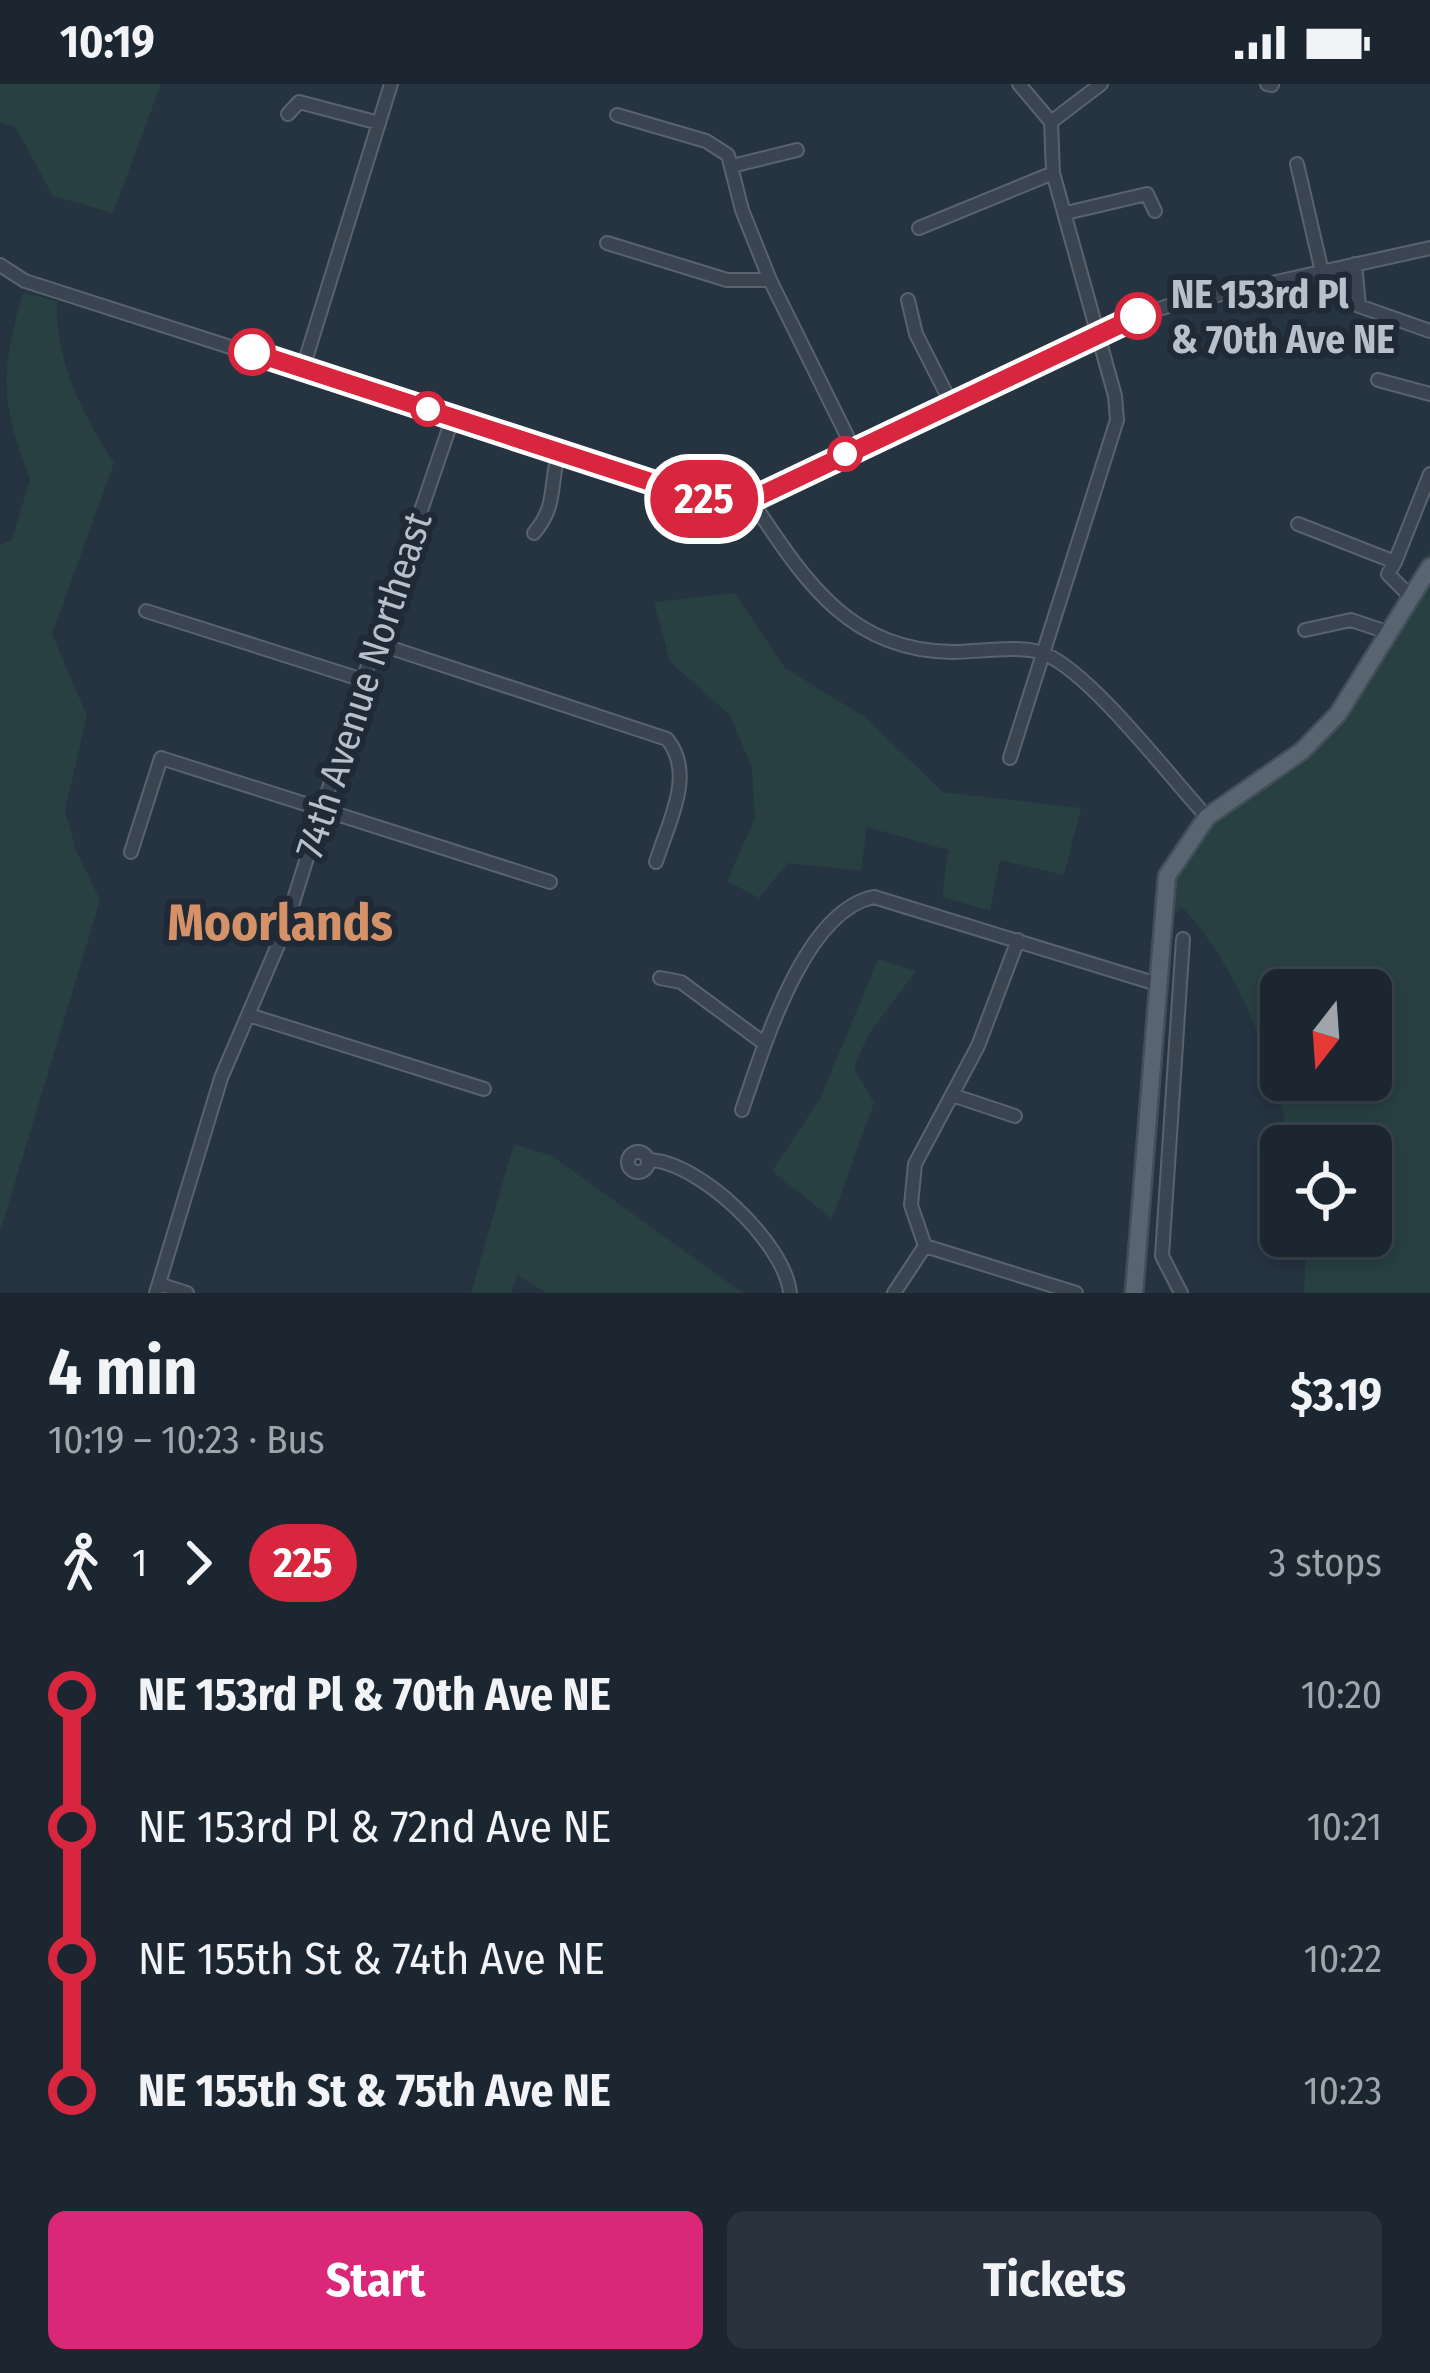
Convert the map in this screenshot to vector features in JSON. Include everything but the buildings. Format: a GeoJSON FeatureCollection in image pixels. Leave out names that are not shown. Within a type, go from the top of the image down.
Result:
{"type":"FeatureCollection","features":[{"type":"Feature","properties":{"kind":"main road"},"geometry":{"type":"LineString","coordinates":[[1134,1293],[1167,876],[1207,818],[1302,751],[1338,713],[1430,567]]}},
{"type":"Feature","properties":{"kind":"street"},"geometry":{"type":"LineString","coordinates":[[303,368],[391,84]]}},
{"type":"Feature","properties":{"kind":"street"},"geometry":{"type":"LineString","coordinates":[[1010,758],[1114,435],[1115,396],[1053,173],[1051,122],[1019,84]]}},
{"type":"Feature","properties":{"kind":"street"},"geometry":{"type":"LineString","coordinates":[[1051,122],[1101,84]]}},
{"type":"Feature","properties":{"kind":"street"},"geometry":{"type":"LineString","coordinates":[[288,114],[299,102],[379,123]]}},
{"type":"Feature","properties":{"kind":"street"},"geometry":{"type":"LineString","coordinates":[[616,115],[706,141],[730,161],[742,210],[770,280],[854,450]]}},
{"type":"Feature","properties":{"kind":"street"},"geometry":{"type":"LineString","coordinates":[[730,161],[797,150]]}},
{"type":"Feature","properties":{"kind":"street"},"geometry":{"type":"LineString","coordinates":[[1298,164],[1322,272]]}},
{"type":"Feature","properties":{"kind":"street"},"geometry":{"type":"LineString","coordinates":[[920,228],[1053,173]]}},
{"type":"Feature","properties":{"kind":"street"},"geometry":{"type":"LineString","coordinates":[[1066,213],[1148,194],[1155,211]]}},
{"type":"Feature","properties":{"kind":"street"},"geometry":{"type":"LineString","coordinates":[[607,243],[727,280],[770,280]]}},
{"type":"Feature","properties":{"kind":"street"},"geometry":{"type":"LineString","coordinates":[[0,265],[25,281],[703,499],[751,500],[1098,332],[1168,306],[1430,248]]}},
{"type":"Feature","properties":{"kind":"street"},"geometry":{"type":"LineString","coordinates":[[1355,264],[1360,306],[1430,331]]}},
{"type":"Feature","properties":{"kind":"street"},"geometry":{"type":"LineString","coordinates":[[908,300],[916,334],[951,403]]}},
{"type":"Feature","properties":{"kind":"street"},"geometry":{"type":"LineString","coordinates":[[1378,380],[1430,394]]}},
{"type":"Feature","properties":{"kind":"street","name":"74th Avenue Northeast"},"geometry":{"type":"LineString","coordinates":[[158,1288],[221,1078],[252,1016],[453,417]]}},
{"type":"Feature","properties":{"kind":"street"},"geometry":{"type":"LineString","coordinates":[[534,533],[554,502],[552,476],[560,452]]}},
{"type":"Feature","properties":{"kind":"street"},"geometry":{"type":"LineString","coordinates":[[1412,598],[1388,574],[1430,474]]}},
{"type":"Feature","properties":{"kind":"street"},"geometry":{"type":"LineString","coordinates":[[751,500],[800,573],[862,630],[888,645],[917,652],[1042,652],[1076,676],[1207,818]]}},
{"type":"Feature","properties":{"kind":"street"},"geometry":{"type":"LineString","coordinates":[[1298,524],[1395,562]]}},
{"type":"Feature","properties":{"kind":"street"},"geometry":{"type":"LineString","coordinates":[[146,611],[363,680]]}},
{"type":"Feature","properties":{"kind":"street"},"geometry":{"type":"LineString","coordinates":[[1305,629],[1351,620],[1390,633]]}},
{"type":"Feature","properties":{"kind":"street"},"geometry":{"type":"LineString","coordinates":[[376,643],[667,739],[678,752],[681,778],[656,862]]}},
{"type":"Feature","properties":{"kind":"street"},"geometry":{"type":"LineString","coordinates":[[131,852],[160,758],[550,882]]}},
{"type":"Feature","properties":{"kind":"street"},"geometry":{"type":"LineString","coordinates":[[742,1110],[765,1044],[804,961],[855,901],[874,898],[1156,984]]}},
{"type":"Feature","properties":{"kind":"street"},"geometry":{"type":"LineString","coordinates":[[1181,1293],[1162,1256],[1183,939]]}},
{"type":"Feature","properties":{"kind":"street"},"geometry":{"type":"LineString","coordinates":[[925,1246],[911,1205],[911,1183],[926,1137],[978,1046],[1018,940]]}},
{"type":"Feature","properties":{"kind":"street"},"geometry":{"type":"LineString","coordinates":[[660,978],[681,982],[765,1044]]}},
{"type":"Feature","properties":{"kind":"street"},"geometry":{"type":"LineString","coordinates":[[252,1016],[484,1089]]}},
{"type":"Feature","properties":{"kind":"street"},"geometry":{"type":"LineString","coordinates":[[952,1095],[1015,1116]]}},
{"type":"Feature","properties":{"kind":"street"},"geometry":{"type":"LineString","coordinates":[[648,1160],[696,1175],[745,1219],[779,1256],[790,1293]]}},
{"type":"Feature","properties":{"kind":"street"},"geometry":{"type":"LineString","coordinates":[[894,1293],[925,1246]]}},
{"type":"Feature","properties":{"kind":"street"},"geometry":{"type":"LineString","coordinates":[[925,1246],[1076,1293]]}},
{"type":"Feature","properties":{"kind":"street"},"geometry":{"type":"LineString","coordinates":[[158,1288],[187,1293]]}},
{"type":"Feature","properties":{"kind":"green space"},"geometry":{"type":"Polygon","coordinates":[[[0,84],[161,84],[113,213],[53,196],[16,128],[0,122],[0,84]]]}},
{"type":"Feature","properties":{"kind":"green space"},"geometry":{"type":"Polygon","coordinates":[[[23,293],[57,301],[61,345],[73,386],[114,463],[52,634],[87,716],[65,810],[76,850],[100,900],[0,1232],[0,545],[12,540],[30,479],[13,428],[7,387],[10,345],[23,293]]]}},
{"type":"Feature","properties":{"kind":"green space"},"geometry":{"type":"Polygon","coordinates":[[[1430,550],[1430,1293],[1304,1293],[1305,1257],[1392,1257],[1392,1125],[1285,1125],[1279,1101],[1392,1101],[1392,969],[1260,969],[1260,1040],[1221,958],[1182,907],[1155,933],[1165,878],[1186,840],[1219,809],[1298,754],[1358,674],[1430,550]]]}},
{"type":"Feature","properties":{"kind":"green space"},"geometry":{"type":"Polygon","coordinates":[[[735,593],[785,668],[865,717],[943,792],[1081,808],[1064,875],[1000,860],[990,911],[942,897],[948,850],[867,827],[861,871],[788,863],[759,898],[727,881],[755,818],[752,768],[730,715],[670,662],[654,602],[735,593]]]}},
{"type":"Feature","properties":{"kind":"green space"},"geometry":{"type":"Polygon","coordinates":[[[878,959],[916,971],[868,1035],[854,1068],[874,1103],[832,1219],[772,1171],[821,1097],[878,959]]]}},
{"type":"Feature","properties":{"kind":"green space"},"geometry":{"type":"Polygon","coordinates":[[[514,1144],[552,1156],[743,1293],[547,1293],[517,1275],[511,1293],[471,1293],[514,1144]]]}},
{"type":"Feature","properties":{"kind":"bus line","name":"225"},"geometry":{"type":"LineString","coordinates":[[252,352],[703,499],[727,502],[751,500],[1138,316]]}},
{"type":"Feature","properties":{"kind":"place","name":"NE 153rd Pl & 70th Ave NE"},"geometry":{"type":"Point","coordinates":[1138,316]}},
{"type":"Feature","properties":{"kind":"district","name":"Moorlands"},"geometry":{"type":"Point","coordinates":[280,922]}}]}
